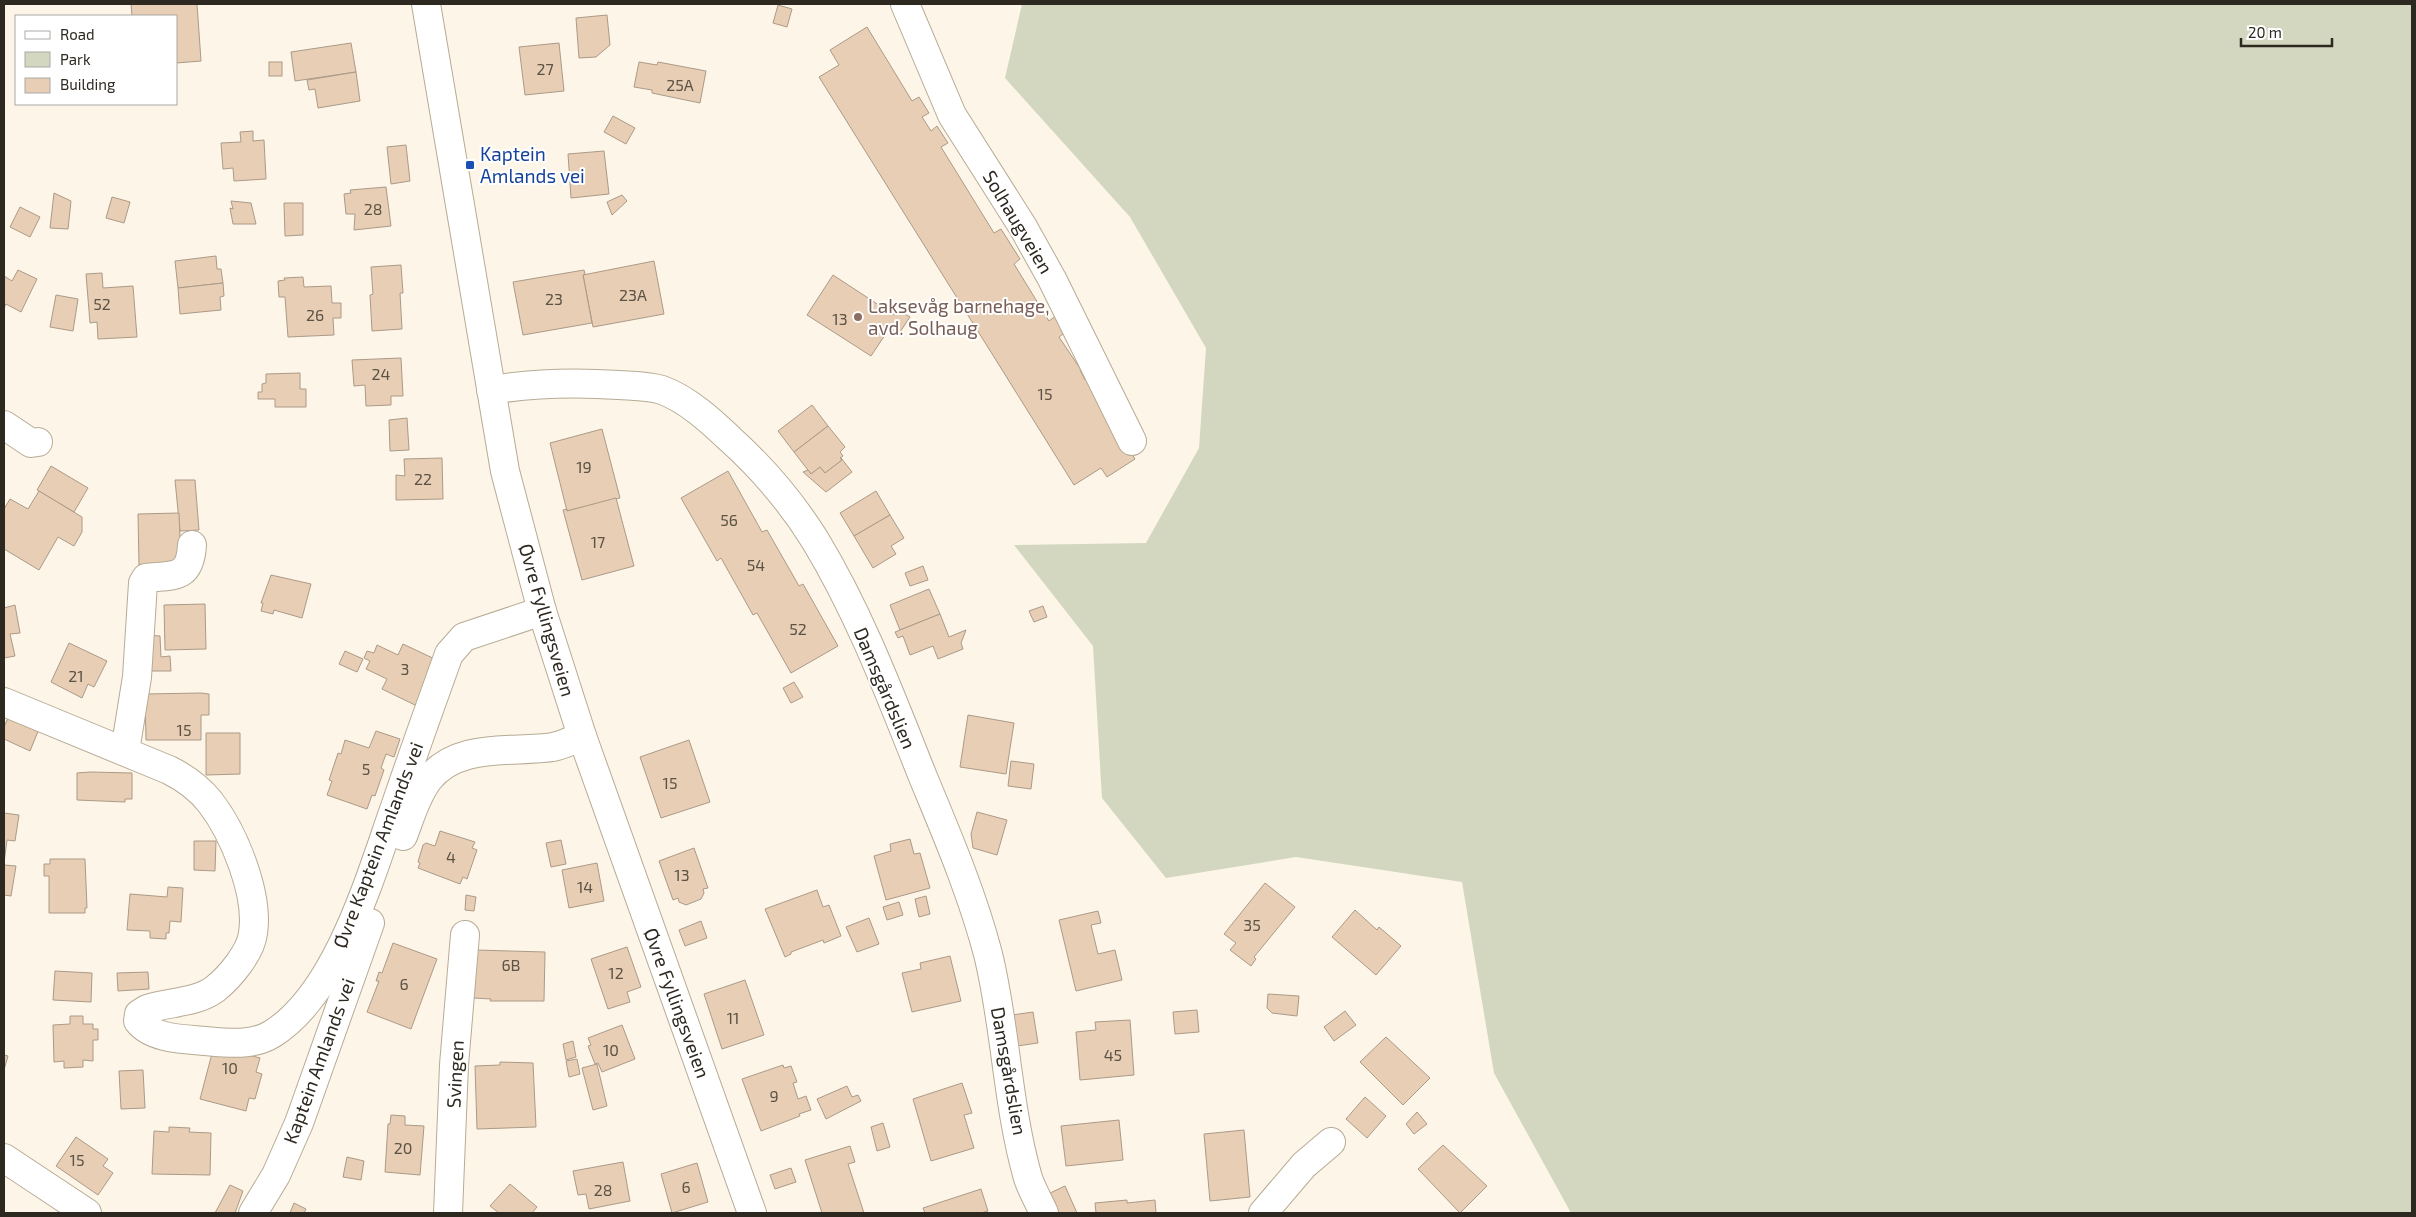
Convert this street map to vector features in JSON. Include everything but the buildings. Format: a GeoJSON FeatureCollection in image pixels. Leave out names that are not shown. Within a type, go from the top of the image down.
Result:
{"type":"FeatureCollection","features":[{"type":"Feature","properties":{"kind":"street","name":"Øvre Fyllingsveien"},"geometry":{"type":"LineString","coordinates":[[426,4],[505,471],[542,610],[582,736],[752,1213]]}},
{"type":"Feature","properties":{"kind":"street","name":"Solhaugveien"},"geometry":{"type":"LineString","coordinates":[[905,4],[952,115],[1023,227],[1052,279],[1132,441]]}},
{"type":"Feature","properties":{"kind":"street","name":"Damsgårdslien"},"geometry":{"type":"LineString","coordinates":[[491,390],[516,386],[591,383],[640,386],[661,390],[677,397],[716,426],[756,464],[814,538],[843,593],[888,688],[965,881],[988,954],[1028,1179],[1044,1213]]}},
{"type":"Feature","properties":{"kind":"street"},"geometry":{"type":"LineString","coordinates":[[4,425],[31,442],[38,442]]}},
{"type":"Feature","properties":{"kind":"street"},"geometry":{"type":"LineString","coordinates":[[125,750],[137,677],[143,583],[146,578],[184,572],[188,567],[192,545]]}},
{"type":"Feature","properties":{"kind":"street","name":"Øvre Kaptein Amlands vei"},"geometry":{"type":"LineString","coordinates":[[4,702],[78,734],[125,750],[188,780],[209,801],[228,828],[241,864],[251,895],[254,922],[253,935],[247,951],[217,987],[205,996],[147,1009],[140,1014],[138,1021],[143,1028],[158,1034],[179,1038],[240,1042],[258,1040],[271,1035],[289,1022],[306,1003],[322,982],[342,944],[377,859],[449,654],[464,637],[542,610]]}},
{"type":"Feature","properties":{"kind":"street","name":"Kaptein Amlands vei"},"geometry":{"type":"LineString","coordinates":[[253,1213],[276,1175],[299,1123],[353,966],[412,811],[428,780],[451,761],[487,750],[556,746],[582,736]]}},
{"type":"Feature","properties":{"kind":"street","name":"Svingen"},"geometry":{"type":"LineString","coordinates":[[448,1213],[454,1065],[465,935]]}},
{"type":"Feature","properties":{"kind":"street"},"geometry":{"type":"LineString","coordinates":[[1263,1213],[1304,1165],[1331,1142]]}},
{"type":"Feature","properties":{"kind":"street"},"geometry":{"type":"LineString","coordinates":[[4,1158],[87,1213]]}},
{"type":"Feature","properties":{"kind":"green space"},"geometry":{"type":"Polygon","coordinates":[[[1022,4],[2412,4],[2412,1213],[1571,1213],[1494,1073],[1462,882],[1296,857],[1166,878],[1102,798],[1093,646],[1014,545],[1146,543],[1199,448],[1206,348],[1130,217],[1005,78],[1022,4]]]}},
{"type":"Feature","properties":{"kind":"place","name":"Kaptein Amlands vei"},"geometry":{"type":"Point","coordinates":[470,165]}},
{"type":"Feature","properties":{"kind":"place","name":"Laksevåg barnehage, avd. Solhaug"},"geometry":{"type":"Point","coordinates":[858,317]}}]}
